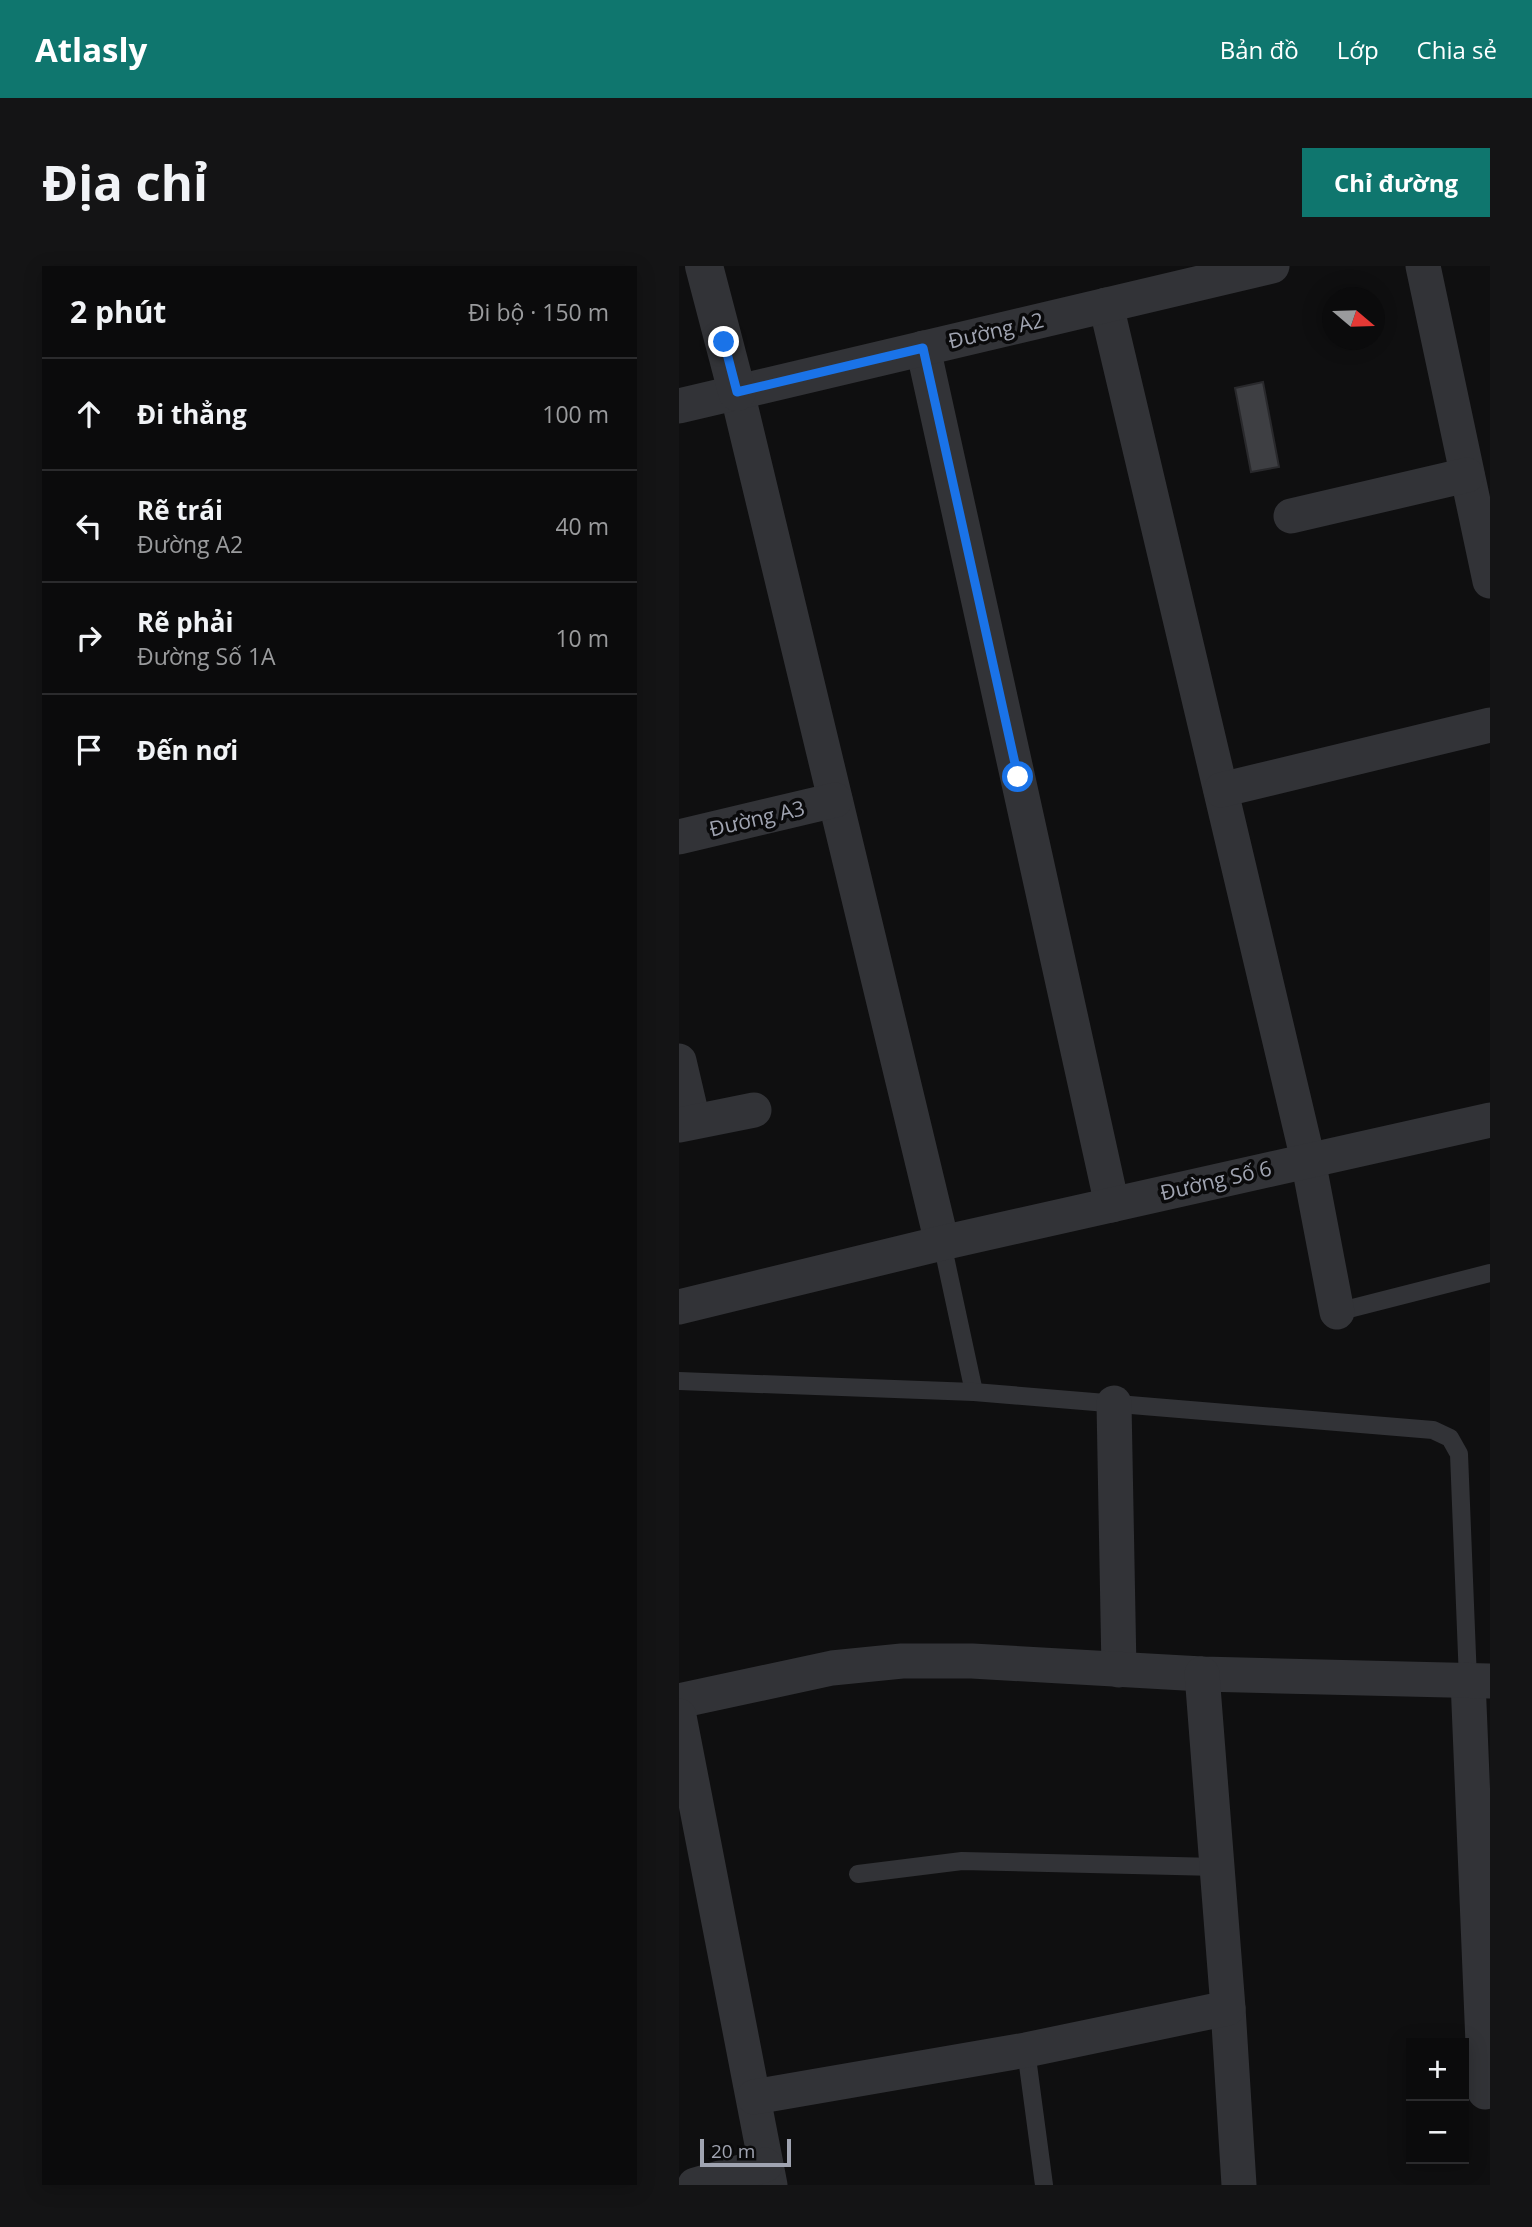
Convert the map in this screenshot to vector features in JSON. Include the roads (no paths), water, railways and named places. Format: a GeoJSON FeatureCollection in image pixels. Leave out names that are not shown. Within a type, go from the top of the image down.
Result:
{"type":"FeatureCollection","features":[{"type":"Feature","properties":{"kind":"street"},"geometry":{"type":"LineString","coordinates":[[704,266],[737,392],[942,1243]]}},
{"type":"Feature","properties":{"kind":"street","name":"Đường A2"},"geometry":{"type":"LineString","coordinates":[[679,406],[1272,266]]}},
{"type":"Feature","properties":{"kind":"street"},"geometry":{"type":"LineString","coordinates":[[1423,266],[1490,581]]}},
{"type":"Feature","properties":{"kind":"street"},"geometry":{"type":"LineString","coordinates":[[1106,305],[1308,1160],[1338,1311]]}},
{"type":"Feature","properties":{"kind":"street"},"geometry":{"type":"LineString","coordinates":[[923,348],[1112,1205]]}},
{"type":"Feature","properties":{"kind":"street"},"geometry":{"type":"LineString","coordinates":[[1291,516],[1468,475]]}},
{"type":"Feature","properties":{"kind":"street"},"geometry":{"type":"LineString","coordinates":[[1221,790],[1490,725]]}},
{"type":"Feature","properties":{"kind":"street","name":"Đường A3"},"geometry":{"type":"LineString","coordinates":[[679,837],[835,800]]}},
{"type":"Feature","properties":{"kind":"street"},"geometry":{"type":"LineString","coordinates":[[679,1061],[686,1123],[754,1110]]}},
{"type":"Feature","properties":{"kind":"street","name":"Đường Số 6"},"geometry":{"type":"LineString","coordinates":[[679,1307],[942,1243],[1490,1120]]}},
{"type":"Feature","properties":{"kind":"street"},"geometry":{"type":"LineString","coordinates":[[1114,1403],[1119,1670]]}},
{"type":"Feature","properties":{"kind":"street"},"geometry":{"type":"LineString","coordinates":[[679,1701],[832,1668],[902,1661],[972,1661],[1202,1674],[1479,1681],[1485,2092]]}},
{"type":"Feature","properties":{"kind":"street"},"geometry":{"type":"LineString","coordinates":[[1202,1674],[1229,2008],[1239,2185]]}},
{"type":"Feature","properties":{"kind":"street"},"geometry":{"type":"LineString","coordinates":[[679,1716],[768,2175],[695,2185]]}},
{"type":"Feature","properties":{"kind":"street"},"geometry":{"type":"LineString","coordinates":[[754,2097],[1026,2049],[1229,2008]]}},
{"type":"Feature","properties":{"kind":"lane"},"geometry":{"type":"LineString","coordinates":[[942,1243],[974,1392]]}},
{"type":"Feature","properties":{"kind":"lane"},"geometry":{"type":"LineString","coordinates":[[1338,1311],[1490,1273]]}},
{"type":"Feature","properties":{"kind":"lane"},"geometry":{"type":"LineString","coordinates":[[679,1381],[974,1392],[1433,1430],[1450,1438],[1459,1454],[1479,1681]]}},
{"type":"Feature","properties":{"kind":"lane"},"geometry":{"type":"LineString","coordinates":[[859,1874],[962,1861],[1217,1867]]}},
{"type":"Feature","properties":{"kind":"lane"},"geometry":{"type":"LineString","coordinates":[[1026,2049],[1044,2185]]}}]}
